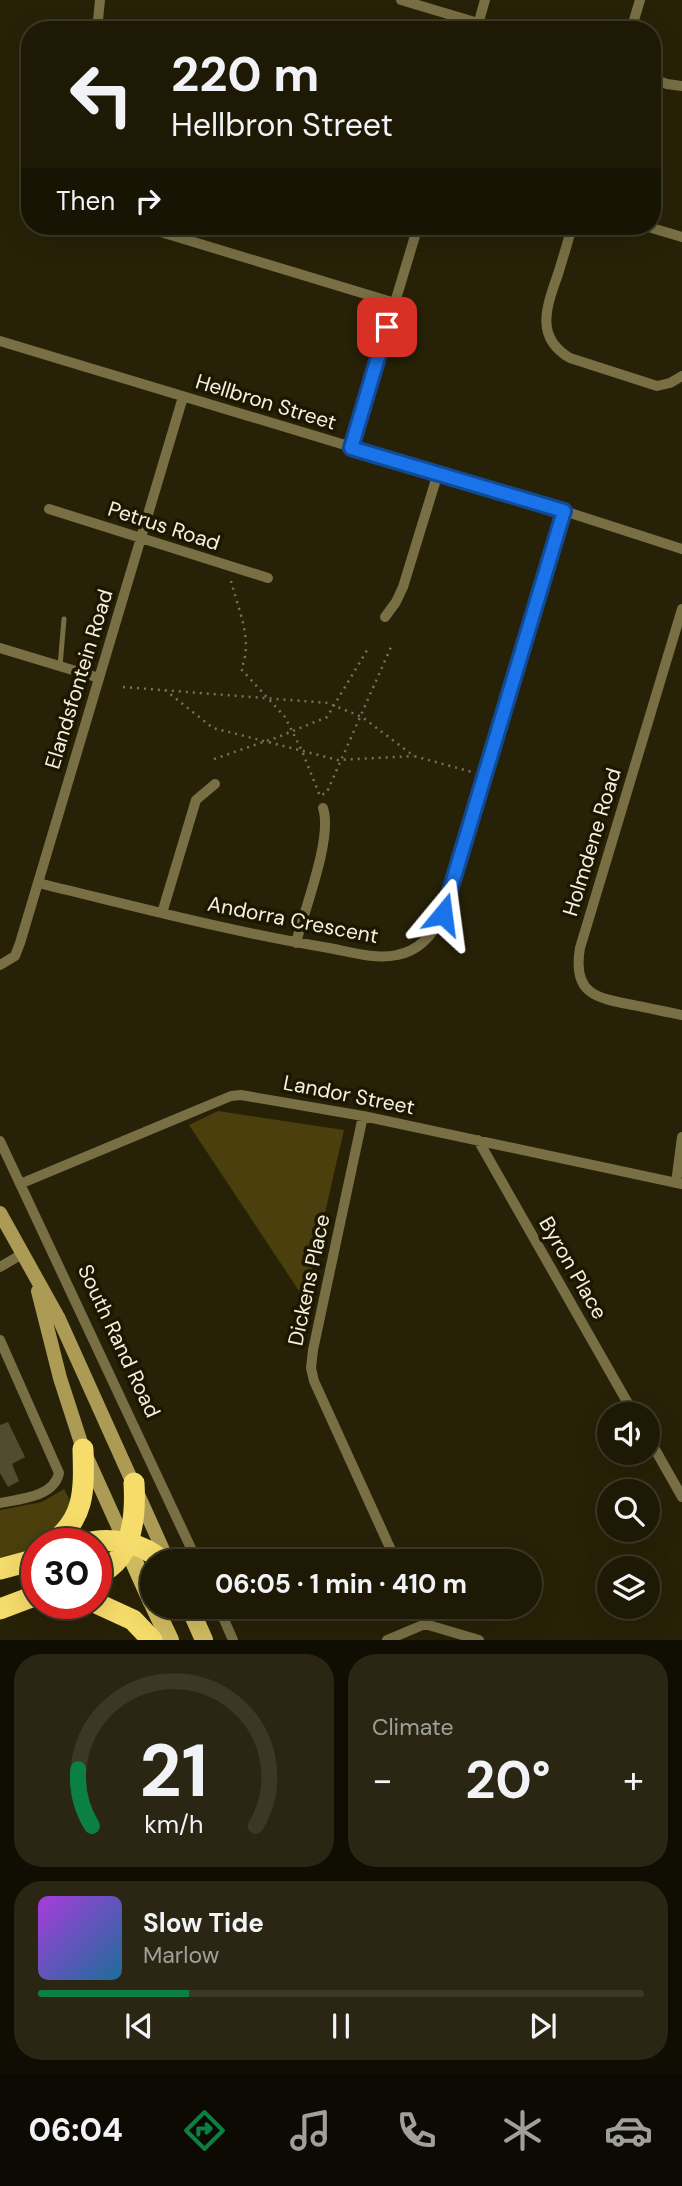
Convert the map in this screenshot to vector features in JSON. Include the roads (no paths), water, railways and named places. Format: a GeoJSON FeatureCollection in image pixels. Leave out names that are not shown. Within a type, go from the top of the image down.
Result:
{"type":"FeatureCollection","features":[{"type":"Feature","properties":{"kind":"highway"},"geometry":{"type":"LineString","coordinates":[[68,1528],[79,1511],[84,1491],[83,1449]]}},
{"type":"Feature","properties":{"kind":"highway"},"geometry":{"type":"LineString","coordinates":[[112,1567],[126,1544],[134,1522],[134,1483]]}},
{"type":"Feature","properties":{"kind":"highway"},"geometry":{"type":"LineString","coordinates":[[112,1540],[141,1549]]}},
{"type":"Feature","properties":{"kind":"highway"},"geometry":{"type":"LineString","coordinates":[[0,1609],[21,1602]]}},
{"type":"Feature","properties":{"kind":"highway"},"geometry":{"type":"LineString","coordinates":[[112,1610],[140,1626],[152,1640]]}},
{"type":"Feature","properties":{"kind":"main road"},"geometry":{"type":"LineString","coordinates":[[0,1213],[59,1319],[163,1549]]}},
{"type":"Feature","properties":{"kind":"main road"},"geometry":{"type":"LineString","coordinates":[[33,1272],[60,1378],[83,1449],[140,1575]]}},
{"type":"Feature","properties":{"kind":"main road"},"geometry":{"type":"LineString","coordinates":[[160,1619],[170,1640]]}},
{"type":"Feature","properties":{"kind":"main road"},"geometry":{"type":"LineString","coordinates":[[195,1619],[204,1640]]}},
{"type":"Feature","properties":{"kind":"street"},"geometry":{"type":"LineString","coordinates":[[97,21],[100,0]]}},
{"type":"Feature","properties":{"kind":"street"},"geometry":{"type":"LineString","coordinates":[[401,0],[462,21]]}},
{"type":"Feature","properties":{"kind":"street"},"geometry":{"type":"LineString","coordinates":[[479,21],[485,0]]}},
{"type":"Feature","properties":{"kind":"street"},"geometry":{"type":"LineString","coordinates":[[634,21],[640,0]]}},
{"type":"Feature","properties":{"kind":"street"},"geometry":{"type":"LineString","coordinates":[[661,82],[682,86]]}},
{"type":"Feature","properties":{"kind":"street"},"geometry":{"type":"LineString","coordinates":[[661,231],[682,237]]}},
{"type":"Feature","properties":{"kind":"street"},"geometry":{"type":"LineString","coordinates":[[171,235],[395,303]]}},
{"type":"Feature","properties":{"kind":"street"},"geometry":{"type":"LineString","coordinates":[[351,448],[415,235]]}},
{"type":"Feature","properties":{"kind":"street"},"geometry":{"type":"LineString","coordinates":[[569,235],[546,311],[546,327],[562,354],[657,386],[682,376]]}},
{"type":"Feature","properties":{"kind":"street","name":"Hellbron Street"},"geometry":{"type":"LineString","coordinates":[[0,341],[682,549]]}},
{"type":"Feature","properties":{"kind":"street","name":"Elandsfontein Road"},"geometry":{"type":"LineString","coordinates":[[0,965],[15,956],[184,397]]}},
{"type":"Feature","properties":{"kind":"street"},"geometry":{"type":"LineString","coordinates":[[385,617],[403,587],[438,473]]}},
{"type":"Feature","properties":{"kind":"street","name":"Petrus Road"},"geometry":{"type":"LineString","coordinates":[[49,509],[268,579]]}},
{"type":"Feature","properties":{"kind":"street","name":"Andorra Crescent"},"geometry":{"type":"LineString","coordinates":[[37,883],[296,943],[389,957],[413,949],[438,925],[564,511]]}},
{"type":"Feature","properties":{"kind":"street","name":"Holmdene Road"},"geometry":{"type":"LineString","coordinates":[[682,609],[580,947],[578,964],[584,984],[601,999],[682,1015]]}},
{"type":"Feature","properties":{"kind":"street"},"geometry":{"type":"LineString","coordinates":[[0,648],[99,678]]}},
{"type":"Feature","properties":{"kind":"street"},"geometry":{"type":"LineString","coordinates":[[162,913],[196,800],[215,784]]}},
{"type":"Feature","properties":{"kind":"street"},"geometry":{"type":"LineString","coordinates":[[296,943],[324,839],[326,819],[323,808]]}},
{"type":"Feature","properties":{"kind":"street","name":"Landor Street"},"geometry":{"type":"LineString","coordinates":[[20,1184],[235,1095],[363,1116],[679,1183]]}},
{"type":"Feature","properties":{"kind":"street","name":"Dickens Place"},"geometry":{"type":"LineString","coordinates":[[363,1116],[311,1368],[337,1434],[390,1549]]}},
{"type":"Feature","properties":{"kind":"street"},"geometry":{"type":"LineString","coordinates":[[679,1183],[682,1137]]}},
{"type":"Feature","properties":{"kind":"street","name":"Byron Place"},"geometry":{"type":"LineString","coordinates":[[478,1140],[627,1402]]}},
{"type":"Feature","properties":{"kind":"street","name":"South Rand Road"},"geometry":{"type":"LineString","coordinates":[[0,1141],[191,1549]]}},
{"type":"Feature","properties":{"kind":"street"},"geometry":{"type":"LineString","coordinates":[[0,1267],[24,1253]]}},
{"type":"Feature","properties":{"kind":"street"},"geometry":{"type":"LineString","coordinates":[[0,1340],[59,1469],[58,1478],[51,1488],[30,1497],[0,1503]]}},
{"type":"Feature","properties":{"kind":"street"},"geometry":{"type":"LineString","coordinates":[[660,1458],[682,1497]]}},
{"type":"Feature","properties":{"kind":"street"},"geometry":{"type":"LineString","coordinates":[[224,1619],[233,1640]]}},
{"type":"Feature","properties":{"kind":"street"},"geometry":{"type":"LineString","coordinates":[[423,1619],[425,1624]]}},
{"type":"Feature","properties":{"kind":"street"},"geometry":{"type":"LineString","coordinates":[[387,1640],[425,1624],[479,1640]]}},
{"type":"Feature","properties":{"kind":"lane"},"geometry":{"type":"LineString","coordinates":[[60,666],[64,618]]}}]}
